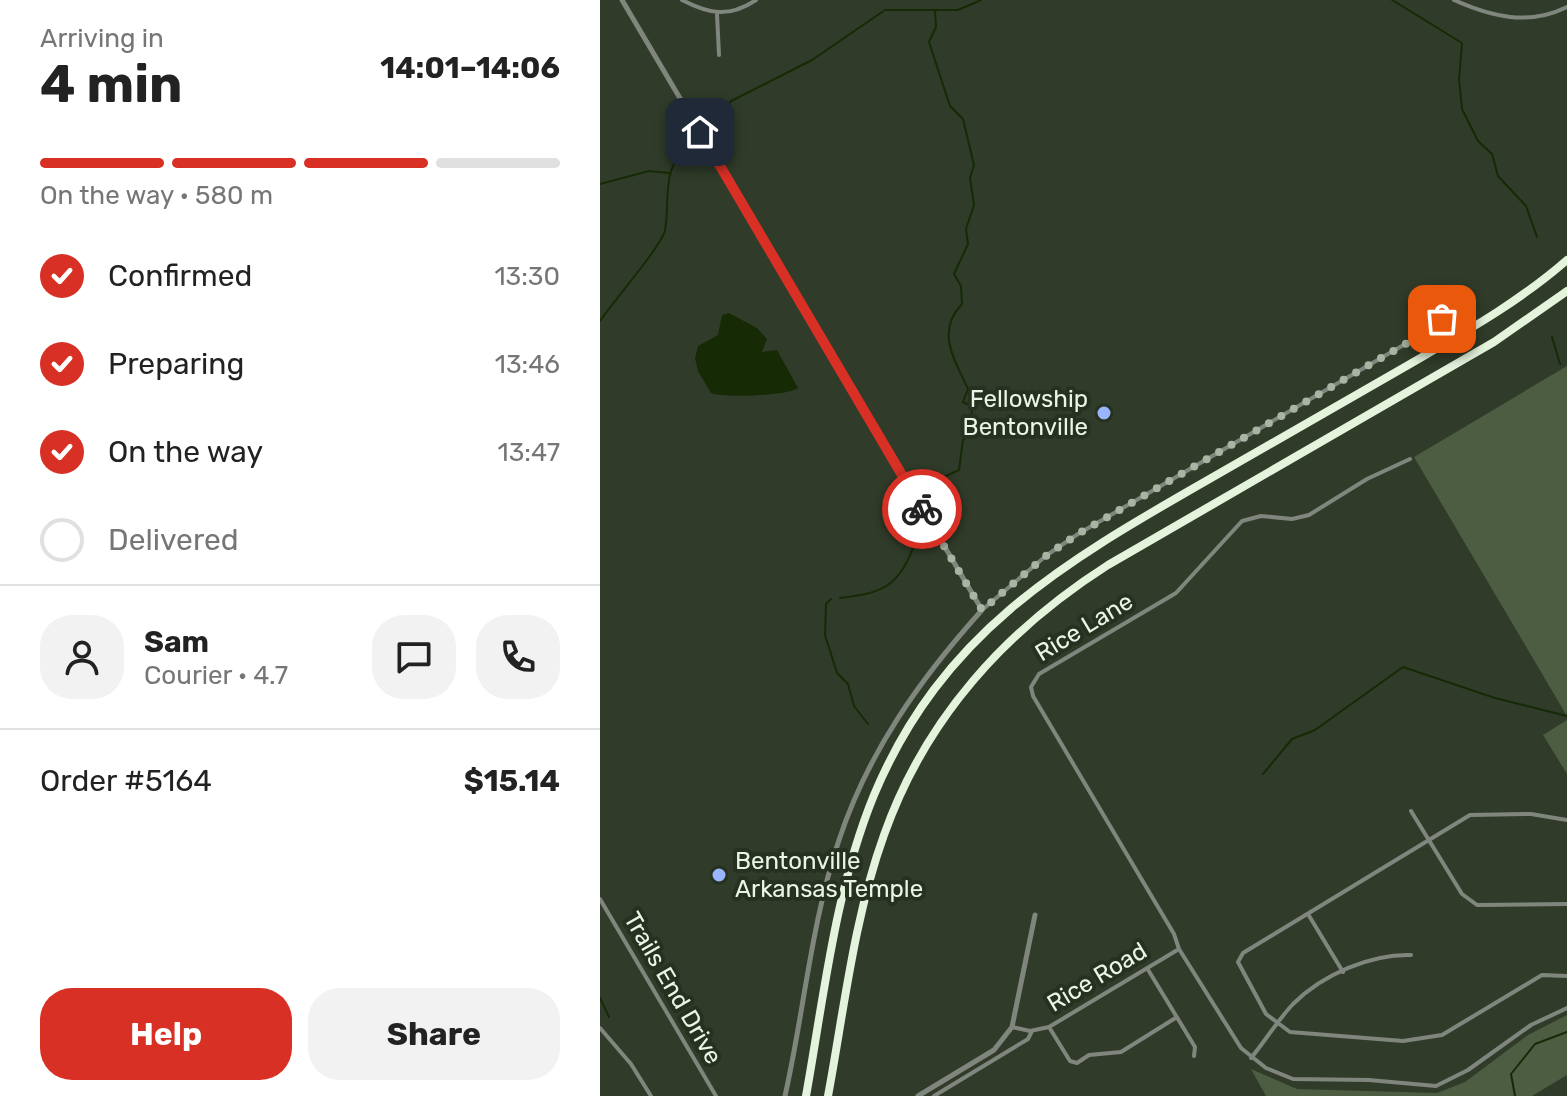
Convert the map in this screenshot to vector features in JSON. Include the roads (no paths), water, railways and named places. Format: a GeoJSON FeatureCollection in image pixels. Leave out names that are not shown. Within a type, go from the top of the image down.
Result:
{"type":"FeatureCollection","features":[{"type":"Feature","properties":{"kind":"highway"},"geometry":{"type":"LineString","coordinates":[[806,1096],[840,912],[860,831],[894,754],[941,682],[968,649],[1008,609],[1064,565],[1471,329],[1541,283],[1567,260]]}},
{"type":"Feature","properties":{"kind":"highway"},"geometry":{"type":"LineString","coordinates":[[828,1096],[861,921],[884,835],[915,766],[945,716],[1002,647],[1046,607],[1108,565],[1494,342],[1567,291]]}},
{"type":"Feature","properties":{"kind":"street"},"geometry":{"type":"LineString","coordinates":[[682,0],[717,14],[733,11],[756,0]]}},
{"type":"Feature","properties":{"kind":"street"},"geometry":{"type":"LineString","coordinates":[[1454,0],[1498,18],[1548,16],[1567,7]]}},
{"type":"Feature","properties":{"kind":"street"},"geometry":{"type":"LineString","coordinates":[[625,1],[982,610]]}},
{"type":"Feature","properties":{"kind":"street"},"geometry":{"type":"LineString","coordinates":[[717,14],[719,55]]}},
{"type":"Feature","properties":{"kind":"street"},"geometry":{"type":"LineString","coordinates":[[785,1096],[826,884],[854,801],[902,708],[939,657],[982,610],[1047,555],[1078,534],[1438,325],[1442,319]]}},
{"type":"Feature","properties":{"kind":"street","name":"Rice Lane"},"geometry":{"type":"LineString","coordinates":[[1179,949],[1174,934],[1033,696],[1034,679],[1184,587],[1242,521],[1261,516],[1292,519],[1309,515],[1367,479],[1410,459]]}},
{"type":"Feature","properties":{"kind":"street"},"geometry":{"type":"LineString","coordinates":[[1411,811],[1462,894],[1477,905],[1567,904]]}},
{"type":"Feature","properties":{"kind":"street"},"geometry":{"type":"LineString","coordinates":[[1567,820],[1531,814],[1477,814],[1243,953],[1238,962],[1258,1002],[1278,1024],[1301,1035],[1424,1041],[1449,1031],[1529,981],[1549,974],[1567,976]]}},
{"type":"Feature","properties":{"kind":"street","name":"Trails End Drive"},"geometry":{"type":"LineString","coordinates":[[600,899],[716,1096]]}},
{"type":"Feature","properties":{"kind":"street"},"geometry":{"type":"LineString","coordinates":[[1308,914],[1343,972]]}},
{"type":"Feature","properties":{"kind":"street"},"geometry":{"type":"LineString","coordinates":[[918,1096],[994,1050],[1012,1027],[1035,915]]}},
{"type":"Feature","properties":{"kind":"street"},"geometry":{"type":"LineString","coordinates":[[1179,949],[1241,1048],[1251,1058],[1293,1079],[1369,1080],[1436,1086],[1468,1070],[1531,1025],[1567,1008]]}},
{"type":"Feature","properties":{"kind":"street","name":"Rice Road"},"geometry":{"type":"LineString","coordinates":[[1012,1027],[1032,1031],[1049,1027],[1179,949]]}},
{"type":"Feature","properties":{"kind":"street"},"geometry":{"type":"LineString","coordinates":[[1251,1058],[1293,1005],[1343,972],[1362,960],[1411,955]]}},
{"type":"Feature","properties":{"kind":"street"},"geometry":{"type":"LineString","coordinates":[[1147,968],[1195,1047],[1194,1056]]}},
{"type":"Feature","properties":{"kind":"street"},"geometry":{"type":"LineString","coordinates":[[1049,1027],[1070,1061],[1077,1063],[1089,1055],[1121,1052],[1177,1017]]}},
{"type":"Feature","properties":{"kind":"street"},"geometry":{"type":"LineString","coordinates":[[600,1028],[631,1064],[651,1096]]}},
{"type":"Feature","properties":{"kind":"street","name":"Rice Road"},"geometry":{"type":"LineString","coordinates":[[934,1096],[1028,1039],[1032,1031]]}},
{"type":"Feature","properties":{"kind":"waterway"},"geometry":{"type":"LineString","coordinates":[[723,112],[731,101],[812,60],[885,10],[958,10],[981,0]]}},
{"type":"Feature","properties":{"kind":"waterway"},"geometry":{"type":"LineString","coordinates":[[1392,0],[1462,43],[1459,79],[1462,109],[1478,141],[1492,154],[1498,176],[1526,206],[1537,237]]}},
{"type":"Feature","properties":{"kind":"waterway"},"geometry":{"type":"LineString","coordinates":[[935,11],[936,27],[929,42],[950,106],[963,119],[974,165],[970,178],[974,205],[966,229],[968,244],[954,274],[961,286],[962,304],[954,315],[949,336],[953,357],[968,389],[963,402],[971,406],[974,433],[963,440],[959,470],[939,479]]}},
{"type":"Feature","properties":{"kind":"waterway"},"geometry":{"type":"LineString","coordinates":[[600,321],[662,237],[669,179],[682,153]]}},
{"type":"Feature","properties":{"kind":"waterway"},"geometry":{"type":"LineString","coordinates":[[600,184],[649,171],[669,173]]}},
{"type":"Feature","properties":{"kind":"waterway"},"geometry":{"type":"LineString","coordinates":[[1552,337],[1560,364]]}},
{"type":"Feature","properties":{"kind":"waterway"},"geometry":{"type":"LineString","coordinates":[[840,598],[869,593],[889,584],[904,567],[916,540]]}},
{"type":"Feature","properties":{"kind":"waterway"},"geometry":{"type":"LineString","coordinates":[[831,599],[826,604],[825,635],[837,673],[848,684],[854,706],[868,724]]}},
{"type":"Feature","properties":{"kind":"waterway"},"geometry":{"type":"LineString","coordinates":[[1263,774],[1292,739],[1315,730],[1403,667],[1495,698],[1567,716]]}},
{"type":"Feature","properties":{"kind":"waterway"},"geometry":{"type":"LineString","coordinates":[[600,998],[609,1017]]}},
{"type":"Feature","properties":{"kind":"waterway"},"geometry":{"type":"LineString","coordinates":[[1515,1096],[1511,1074],[1535,1044],[1567,1032]]}},
{"type":"Feature","properties":{"kind":"place","name":"Fellowship Bentonville"},"geometry":{"type":"Point","coordinates":[1104,413]}},
{"type":"Feature","properties":{"kind":"place","name":"Bentonville Arkansas Temple"},"geometry":{"type":"Point","coordinates":[719,875]}}]}
